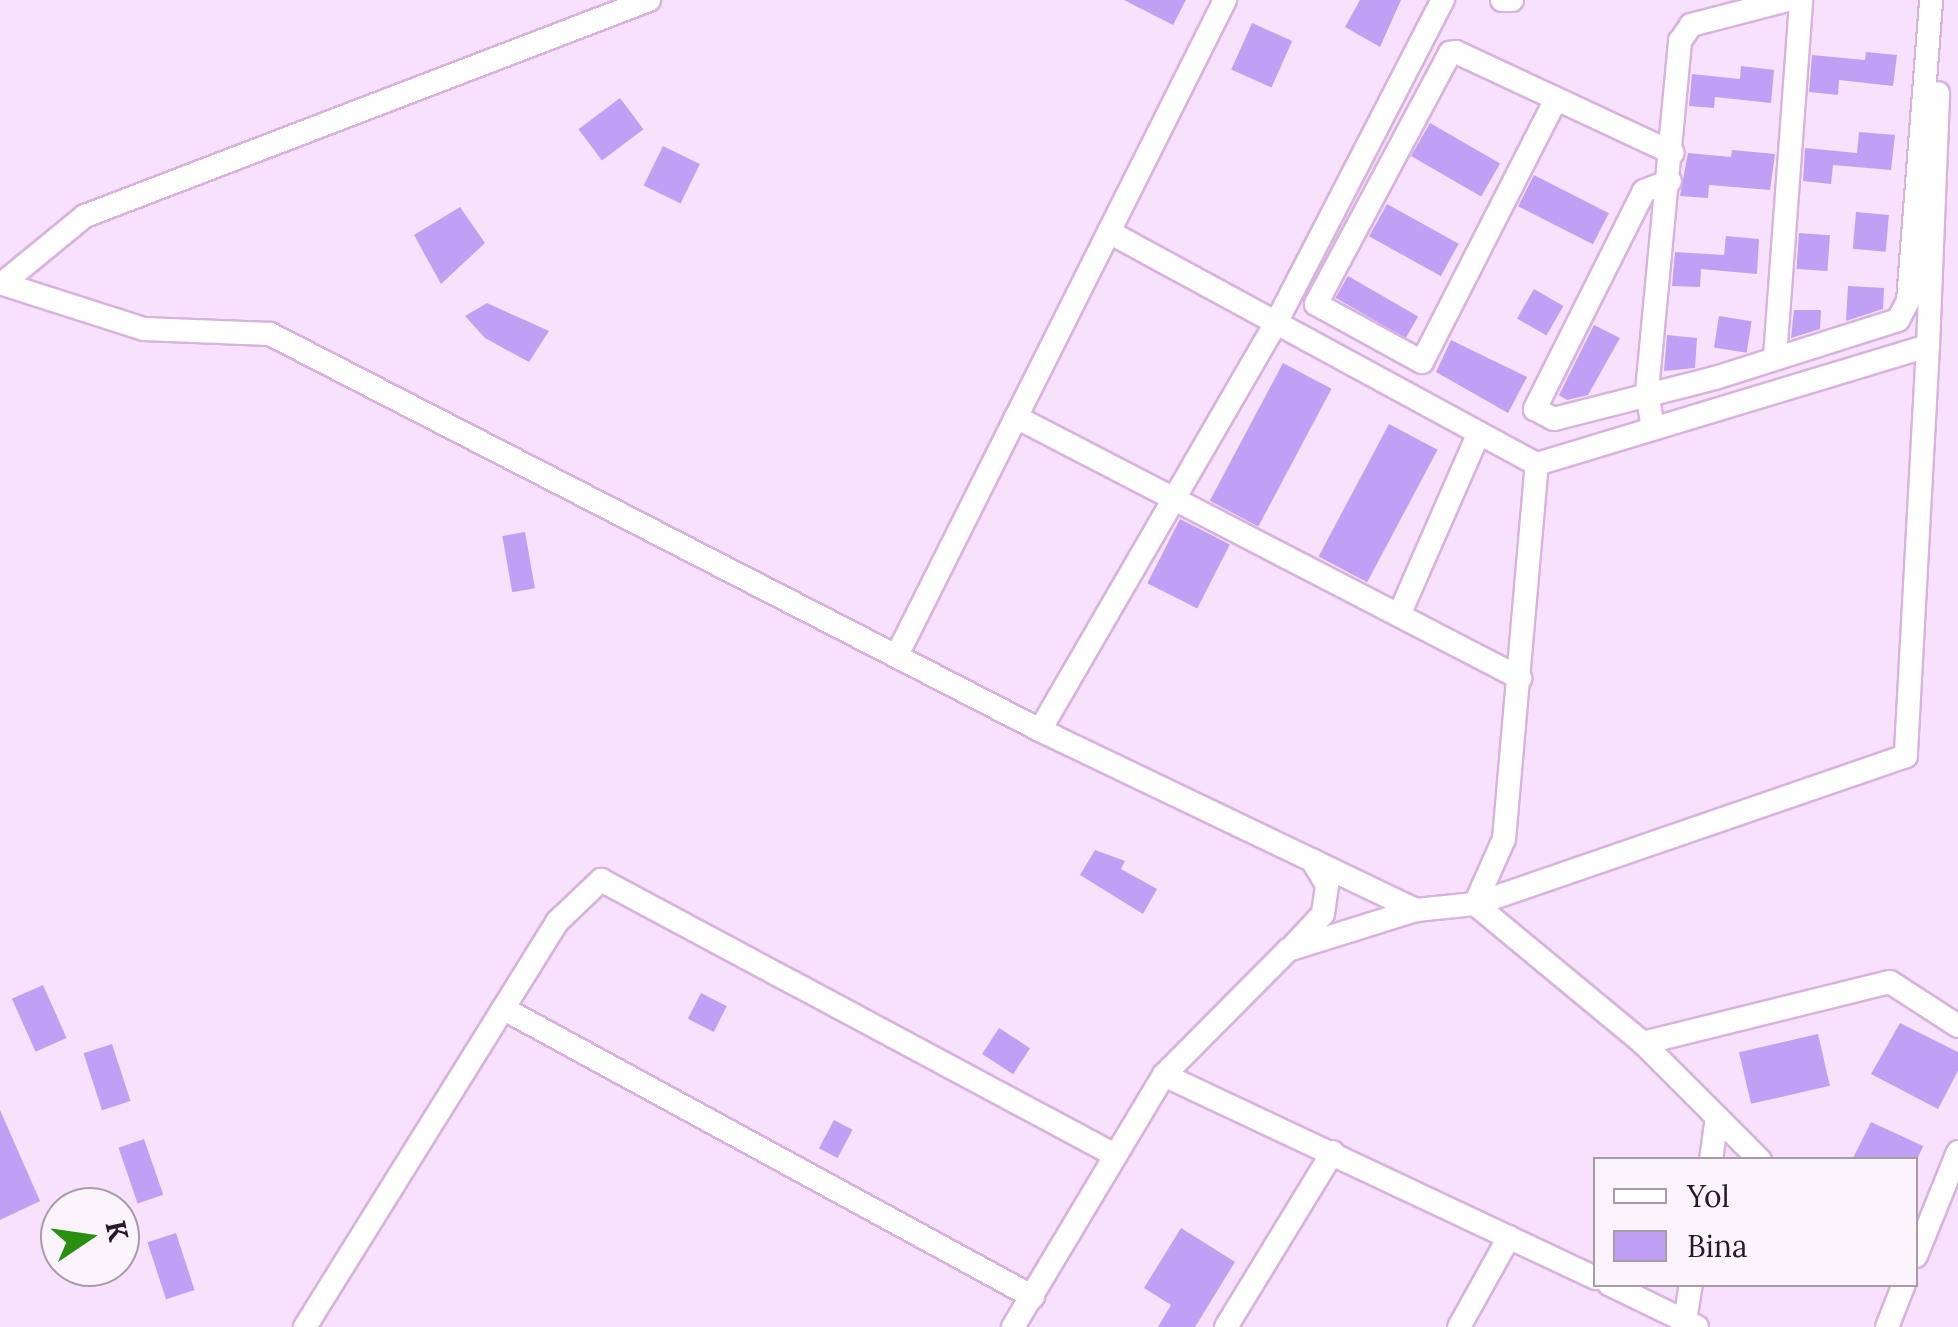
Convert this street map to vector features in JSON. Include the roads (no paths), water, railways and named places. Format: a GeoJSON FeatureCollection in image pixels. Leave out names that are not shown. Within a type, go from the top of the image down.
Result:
{"type":"FeatureCollection","features":[{"type":"Feature","properties":{"kind":"street"},"geometry":{"type":"LineString","coordinates":[[2,283],[85,216],[649,0]]}},
{"type":"Feature","properties":{"kind":"street"},"geometry":{"type":"LineString","coordinates":[[897,656],[1225,0]]}},
{"type":"Feature","properties":{"kind":"street"},"geometry":{"type":"LineString","coordinates":[[1040,730],[1276,323],[1443,0]]}},
{"type":"Feature","properties":{"kind":"street"},"geometry":{"type":"LineString","coordinates":[[1502,0],[1512,0]]}},
{"type":"Feature","properties":{"kind":"street"},"geometry":{"type":"LineString","coordinates":[[1653,429],[1648,391],[1686,29],[1788,0]]}},
{"type":"Feature","properties":{"kind":"street"},"geometry":{"type":"LineString","coordinates":[[1775,357],[1801,0]]}},
{"type":"Feature","properties":{"kind":"street"},"geometry":{"type":"LineString","coordinates":[[1670,181],[1644,191],[1534,409],[1554,420],[1888,327],[1904,312],[1930,0]]}},
{"type":"Feature","properties":{"kind":"street"},"geometry":{"type":"LineString","coordinates":[[1288,950],[1416,910],[1475,904],[1906,756],[1942,0]]}},
{"type":"Feature","properties":{"kind":"street"},"geometry":{"type":"LineString","coordinates":[[1556,100],[1422,362],[1316,304],[1444,56],[1456,52],[1673,154]]}},
{"type":"Feature","properties":{"kind":"street"},"geometry":{"type":"LineString","coordinates":[[1109,232],[1537,464],[1928,346]]}},
{"type":"Feature","properties":{"kind":"street"},"geometry":{"type":"LineString","coordinates":[[2,283],[144,329],[270,334],[1040,730],[1416,910]]}},
{"type":"Feature","properties":{"kind":"street"},"geometry":{"type":"LineString","coordinates":[[1016,417],[1520,678]]}},
{"type":"Feature","properties":{"kind":"street"},"geometry":{"type":"LineString","coordinates":[[1399,615],[1479,433]]}},
{"type":"Feature","properties":{"kind":"street"},"geometry":{"type":"LineString","coordinates":[[1475,904],[1504,839],[1537,464]]}},
{"type":"Feature","properties":{"kind":"street"},"geometry":{"type":"LineString","coordinates":[[1013,1327],[1111,1153],[1164,1075],[1323,914],[1326,885],[1312,860]]}},
{"type":"Feature","properties":{"kind":"street"},"geometry":{"type":"LineString","coordinates":[[305,1327],[558,922],[601,880],[1111,1153]]}},
{"type":"Feature","properties":{"kind":"street"},"geometry":{"type":"LineString","coordinates":[[1475,904],[1643,1043],[1757,1157]]}},
{"type":"Feature","properties":{"kind":"street"},"geometry":{"type":"LineString","coordinates":[[1643,1043],[1890,982],[1958,1026]]}},
{"type":"Feature","properties":{"kind":"street"},"geometry":{"type":"LineString","coordinates":[[506,1010],[1032,1297]]}},
{"type":"Feature","properties":{"kind":"street"},"geometry":{"type":"LineString","coordinates":[[1164,1075],[1593,1277]]}},
{"type":"Feature","properties":{"kind":"street"},"geometry":{"type":"LineString","coordinates":[[1711,1157],[1717,1117]]}},
{"type":"Feature","properties":{"kind":"street"},"geometry":{"type":"LineString","coordinates":[[1226,1327],[1333,1152]]}},
{"type":"Feature","properties":{"kind":"street"},"geometry":{"type":"LineString","coordinates":[[1918,1244],[1924,1210],[1958,1152]]}},
{"type":"Feature","properties":{"kind":"street"},"geometry":{"type":"LineString","coordinates":[[1459,1327],[1509,1237]]}},
{"type":"Feature","properties":{"kind":"street"},"geometry":{"type":"LineString","coordinates":[[1615,1287],[1691,1324],[1691,1287]]}},
{"type":"Feature","properties":{"kind":"street"},"geometry":{"type":"LineString","coordinates":[[1887,1327],[1903,1287]]}}]}
